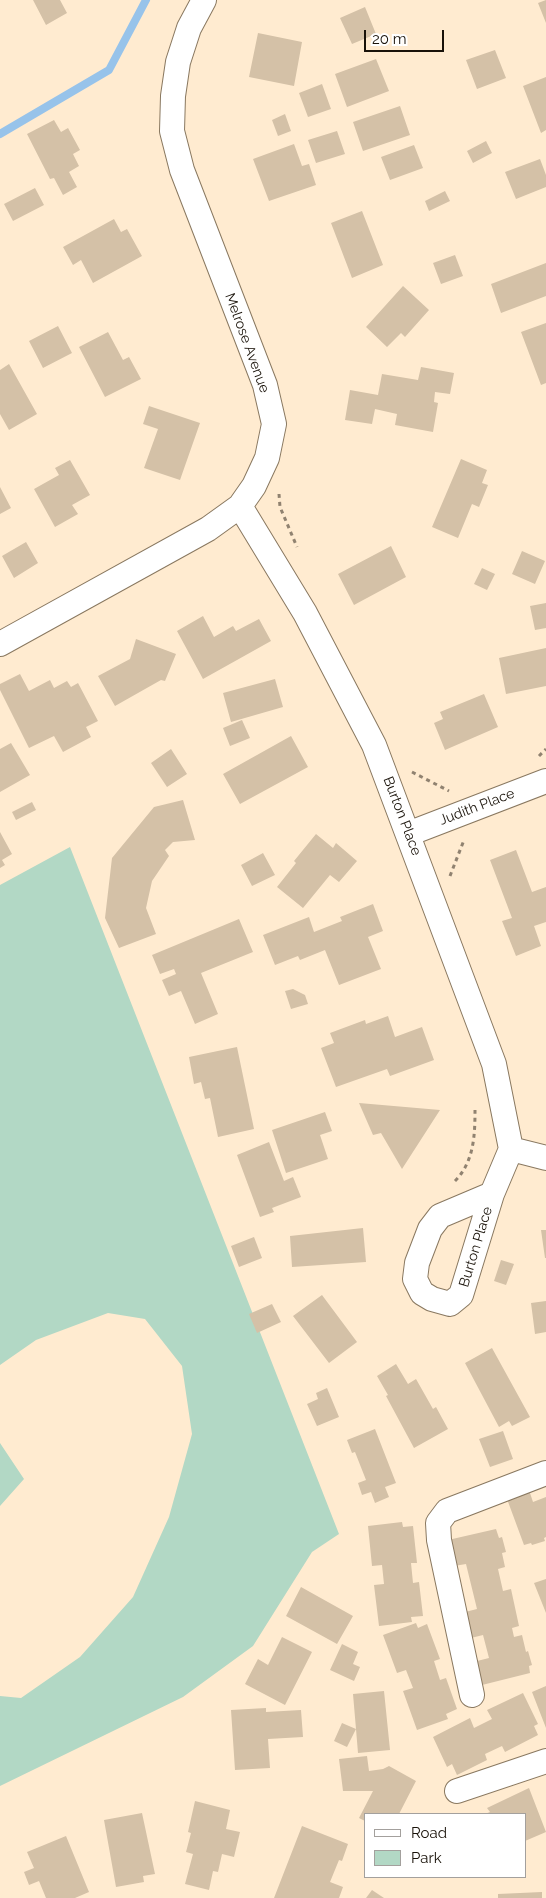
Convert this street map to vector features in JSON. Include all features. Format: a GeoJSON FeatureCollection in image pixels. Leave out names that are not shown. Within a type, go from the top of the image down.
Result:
{"type":"FeatureCollection","features":[{"type":"Feature","properties":{"kind":"street","name":"Melrose Avenue"},"geometry":{"type":"LineString","coordinates":[[0,644],[208,529],[240,506],[254,486],[267,458],[274,424],[264,385],[182,170],[172,131],[172,96],[178,62],[189,28],[204,0]]}},
{"type":"Feature","properties":{"kind":"street","name":"Burton Place"},"geometry":{"type":"LineString","coordinates":[[240,506],[305,613],[374,745],[494,1064],[511,1149],[492,1194]]}},
{"type":"Feature","properties":{"kind":"street","name":"Judith Place"},"geometry":{"type":"LineString","coordinates":[[408,834],[546,781]]}},
{"type":"Feature","properties":{"kind":"street"},"geometry":{"type":"LineString","coordinates":[[511,1149],[546,1158]]}},
{"type":"Feature","properties":{"kind":"street"},"geometry":{"type":"LineString","coordinates":[[472,1695],[439,1540],[438,1523],[447,1511],[546,1473]]}},
{"type":"Feature","properties":{"kind":"street"},"geometry":{"type":"LineString","coordinates":[[457,1791],[546,1761]]}},
{"type":"Feature","properties":{"kind":"path"},"geometry":{"type":"LineString","coordinates":[[451,1184],[467,1166],[471,1154],[474,1139],[475,1106]]}},
{"type":"Feature","properties":{"kind":"green space"},"geometry":{"type":"Polygon","coordinates":[[[70,847],[339,1534],[312,1552],[253,1646],[183,1697],[0,1786],[0,1696],[21,1698],[80,1657],[133,1597],[169,1517],[192,1434],[182,1366],[145,1319],[108,1313],[36,1340],[0,1365],[0,885],[70,847]]]}},
{"type":"Feature","properties":{"kind":"green space"},"geometry":{"type":"Polygon","coordinates":[[[0,1443],[24,1479],[0,1506],[0,1443]]]}},
{"type":"Feature","properties":{"kind":"building"},"geometry":{"type":"Polygon","coordinates":[[[33,0],[60,0],[67,13],[46,25],[33,0]]]}},
{"type":"Feature","properties":{"kind":"building"},"geometry":{"type":"Polygon","coordinates":[[[546,0],[546,23],[538,3],[546,0]]]}},
{"type":"Feature","properties":{"kind":"building"},"geometry":{"type":"Polygon","coordinates":[[[365,7],[376,34],[352,44],[340,18],[365,7]]]}},
{"type":"Feature","properties":{"kind":"building"},"geometry":{"type":"Polygon","coordinates":[[[258,33],[302,42],[294,86],[249,77],[258,33]]]}},
{"type":"Feature","properties":{"kind":"building"},"geometry":{"type":"Polygon","coordinates":[[[495,50],[506,78],[477,89],[466,60],[495,50]]]}},
{"type":"Feature","properties":{"kind":"building"},"geometry":{"type":"Polygon","coordinates":[[[376,59],[389,91],[347,107],[335,74],[376,59]]]}},
{"type":"Feature","properties":{"kind":"building"},"geometry":{"type":"Polygon","coordinates":[[[546,77],[546,130],[541,133],[523,86],[546,77]]]}},
{"type":"Feature","properties":{"kind":"building"},"geometry":{"type":"Polygon","coordinates":[[[322,84],[331,109],[308,117],[299,93],[322,84]]]}},
{"type":"Feature","properties":{"kind":"building"},"geometry":{"type":"Polygon","coordinates":[[[400,106],[410,135],[363,151],[353,122],[400,106]]]}},
{"type":"Feature","properties":{"kind":"building"},"geometry":{"type":"Polygon","coordinates":[[[285,114],[291,131],[278,136],[272,120],[285,114]]]}},
{"type":"Feature","properties":{"kind":"building"},"geometry":{"type":"Polygon","coordinates":[[[54,120],[61,132],[68,128],[80,150],[73,154],[79,166],[69,172],[77,187],[63,195],[54,178],[50,179],[27,134],[54,120]]]}},
{"type":"Feature","properties":{"kind":"building"},"geometry":{"type":"Polygon","coordinates":[[[337,131],[345,154],[316,163],[308,140],[337,131]]]}},
{"type":"Feature","properties":{"kind":"building"},"geometry":{"type":"Polygon","coordinates":[[[486,141],[492,153],[473,163],[467,151],[486,141]]]}},
{"type":"Feature","properties":{"kind":"building"},"geometry":{"type":"Polygon","coordinates":[[[294,144],[302,166],[309,164],[316,185],[269,201],[253,159],[294,144]]]}},
{"type":"Feature","properties":{"kind":"building"},"geometry":{"type":"Polygon","coordinates":[[[414,145],[423,168],[390,180],[381,157],[414,145]]]}},
{"type":"Feature","properties":{"kind":"building"},"geometry":{"type":"Polygon","coordinates":[[[540,159],[546,175],[546,187],[516,199],[505,172],[540,159]]]}},
{"type":"Feature","properties":{"kind":"building"},"geometry":{"type":"Polygon","coordinates":[[[35,188],[44,205],[13,221],[4,204],[35,188]]]}},
{"type":"Feature","properties":{"kind":"building"},"geometry":{"type":"Polygon","coordinates":[[[445,191],[450,201],[429,211],[425,201],[445,191]]]}},
{"type":"Feature","properties":{"kind":"building"},"geometry":{"type":"Polygon","coordinates":[[[362,211],[383,265],[352,278],[331,223],[362,211]]]}},
{"type":"Feature","properties":{"kind":"building"},"geometry":{"type":"Polygon","coordinates":[[[114,219],[121,232],[127,229],[142,256],[93,283],[81,260],[73,265],[63,247],[114,219]]]}},
{"type":"Feature","properties":{"kind":"building"},"geometry":{"type":"Polygon","coordinates":[[[455,255],[463,276],[441,284],[433,263],[455,255]]]}},
{"type":"Feature","properties":{"kind":"building"},"geometry":{"type":"Polygon","coordinates":[[[546,263],[546,296],[501,313],[491,284],[546,263]]]}},
{"type":"Feature","properties":{"kind":"building"},"geometry":{"type":"Polygon","coordinates":[[[403,286],[429,310],[405,337],[401,333],[387,347],[366,327],[403,286]]]}},
{"type":"Feature","properties":{"kind":"building"},"geometry":{"type":"Polygon","coordinates":[[[546,323],[546,383],[541,385],[521,332],[546,323]]]}},
{"type":"Feature","properties":{"kind":"building"},"geometry":{"type":"Polygon","coordinates":[[[58,326],[72,353],[43,368],[29,341],[58,326]]]}},
{"type":"Feature","properties":{"kind":"building"},"geometry":{"type":"Polygon","coordinates":[[[108,332],[123,360],[129,357],[141,379],[105,397],[79,347],[108,332]]]}},
{"type":"Feature","properties":{"kind":"building"},"geometry":{"type":"Polygon","coordinates":[[[9,364],[37,414],[9,430],[0,414],[0,370],[9,364]]]}},
{"type":"Feature","properties":{"kind":"building"},"geometry":{"type":"Polygon","coordinates":[[[421,367],[454,373],[450,394],[435,392],[434,402],[438,403],[433,432],[395,425],[397,414],[375,409],[372,424],[345,420],[350,390],[378,395],[382,374],[418,380],[421,367]]]}},
{"type":"Feature","properties":{"kind":"building"},"geometry":{"type":"Polygon","coordinates":[[[149,406],[200,423],[180,480],[144,468],[158,429],[143,424],[149,406]]]}},
{"type":"Feature","properties":{"kind":"building"},"geometry":{"type":"Polygon","coordinates":[[[461,459],[487,470],[482,483],[488,485],[479,507],[472,504],[458,538],[432,527],[461,459]]]}},
{"type":"Feature","properties":{"kind":"building"},"geometry":{"type":"Polygon","coordinates":[[[70,460],[90,495],[72,505],[78,514],[55,527],[34,489],[59,475],[55,468],[70,460]]]}},
{"type":"Feature","properties":{"kind":"building"},"geometry":{"type":"Polygon","coordinates":[[[0,487],[11,508],[0,514],[0,487]]]}},
{"type":"Feature","properties":{"kind":"building"},"geometry":{"type":"Polygon","coordinates":[[[26,542],[38,563],[14,578],[2,556],[26,542]]]}},
{"type":"Feature","properties":{"kind":"building"},"geometry":{"type":"Polygon","coordinates":[[[391,546],[406,577],[354,605],[338,574],[391,546]]]}},
{"type":"Feature","properties":{"kind":"building"},"geometry":{"type":"Polygon","coordinates":[[[522,551],[545,561],[535,584],[512,574],[522,551]]]}},
{"type":"Feature","properties":{"kind":"building"},"geometry":{"type":"Polygon","coordinates":[[[482,568],[495,574],[487,590],[474,584],[482,568]]]}},
{"type":"Feature","properties":{"kind":"building"},"geometry":{"type":"Polygon","coordinates":[[[546,603],[546,628],[535,630],[530,606],[546,603]]]}},
{"type":"Feature","properties":{"kind":"building"},"geometry":{"type":"Polygon","coordinates":[[[203,616],[214,637],[233,626],[236,631],[259,619],[271,641],[203,679],[177,631],[203,616]]]}},
{"type":"Feature","properties":{"kind":"building"},"geometry":{"type":"Polygon","coordinates":[[[136,639],[176,654],[165,681],[161,680],[115,706],[98,676],[130,659],[136,639]]]}},
{"type":"Feature","properties":{"kind":"building"},"geometry":{"type":"Polygon","coordinates":[[[546,648],[546,686],[506,694],[499,658],[546,648]]]}},
{"type":"Feature","properties":{"kind":"building"},"geometry":{"type":"Polygon","coordinates":[[[20,674],[29,691],[50,680],[54,688],[67,681],[71,687],[78,683],[98,721],[86,727],[91,737],[63,752],[54,736],[29,748],[0,690],[0,684],[20,674]]]}},
{"type":"Feature","properties":{"kind":"building"},"geometry":{"type":"Polygon","coordinates":[[[275,679],[283,707],[231,722],[223,693],[275,679]]]}},
{"type":"Feature","properties":{"kind":"building"},"geometry":{"type":"Polygon","coordinates":[[[484,694],[498,727],[445,750],[434,723],[443,719],[440,712],[484,694]]]}},
{"type":"Feature","properties":{"kind":"building"},"geometry":{"type":"Polygon","coordinates":[[[242,720],[250,738],[230,746],[223,728],[242,720]]]}},
{"type":"Feature","properties":{"kind":"building"},"geometry":{"type":"Polygon","coordinates":[[[291,736],[308,767],[240,804],[223,774],[291,736]]]}},
{"type":"Feature","properties":{"kind":"building"},"geometry":{"type":"Polygon","coordinates":[[[11,743],[30,775],[0,792],[0,749],[11,743]]]}},
{"type":"Feature","properties":{"kind":"building"},"geometry":{"type":"Polygon","coordinates":[[[171,749],[187,774],[167,787],[151,763],[171,749]]]}},
{"type":"Feature","properties":{"kind":"building"},"geometry":{"type":"Polygon","coordinates":[[[183,800],[195,840],[173,842],[165,850],[169,856],[152,881],[146,908],[156,934],[119,948],[105,918],[112,858],[154,807],[183,800]]]}},
{"type":"Feature","properties":{"kind":"building"},"geometry":{"type":"Polygon","coordinates":[[[32,802],[36,810],[16,820],[12,812],[32,802]]]}},
{"type":"Feature","properties":{"kind":"building"},"geometry":{"type":"Polygon","coordinates":[[[0,832],[12,854],[2,860],[5,865],[0,868],[0,832]]]}},
{"type":"Feature","properties":{"kind":"building"},"geometry":{"type":"Polygon","coordinates":[[[316,834],[333,848],[336,843],[357,861],[339,882],[330,875],[303,908],[277,887],[296,863],[294,861],[316,834]]]}},
{"type":"Feature","properties":{"kind":"building"},"geometry":{"type":"Polygon","coordinates":[[[516,850],[532,892],[546,887],[546,922],[534,926],[541,946],[516,956],[502,921],[512,918],[490,860],[516,850]]]}},
{"type":"Feature","properties":{"kind":"building"},"geometry":{"type":"Polygon","coordinates":[[[263,853],[275,875],[252,886],[241,865],[263,853]]]}},
{"type":"Feature","properties":{"kind":"building"},"geometry":{"type":"Polygon","coordinates":[[[373,904],[383,931],[368,937],[381,969],[339,985],[325,950],[300,960],[298,956],[275,965],[263,935],[309,917],[314,932],[342,921],[340,917],[373,904]]]}},
{"type":"Feature","properties":{"kind":"building"},"geometry":{"type":"Polygon","coordinates":[[[239,919],[253,952],[201,973],[218,1014],[195,1024],[181,991],[169,996],[162,980],[176,974],[174,969],[160,974],[152,955],[239,919]]]}},
{"type":"Feature","properties":{"kind":"building"},"geometry":{"type":"Polygon","coordinates":[[[293,989],[305,995],[308,1004],[291,1009],[285,991],[293,989]]]}},
{"type":"Feature","properties":{"kind":"building"},"geometry":{"type":"Polygon","coordinates":[[[388,1016],[395,1037],[422,1027],[434,1060],[390,1076],[387,1069],[336,1087],[321,1048],[334,1043],[330,1033],[365,1020],[366,1024],[388,1016]]]}},
{"type":"Feature","properties":{"kind":"building"},"geometry":{"type":"Polygon","coordinates":[[[237,1047],[254,1129],[218,1137],[210,1098],[205,1099],[201,1082],[194,1084],[189,1057],[237,1047]]]}},
{"type":"Feature","properties":{"kind":"building"},"geometry":{"type":"Polygon","coordinates":[[[359,1103],[440,1110],[402,1169],[381,1133],[373,1135],[359,1103]]]}},
{"type":"Feature","properties":{"kind":"building"},"geometry":{"type":"Polygon","coordinates":[[[325,1112],[332,1131],[320,1135],[328,1159],[286,1173],[272,1130],[325,1112]]]}},
{"type":"Feature","properties":{"kind":"building"},"geometry":{"type":"Polygon","coordinates":[[[269,1142],[284,1181],[293,1177],[301,1197],[272,1208],[274,1212],[260,1217],[237,1155],[269,1142]]]}},
{"type":"Feature","properties":{"kind":"building"},"geometry":{"type":"Polygon","coordinates":[[[363,1228],[366,1262],[292,1267],[290,1236],[363,1228]]]}},
{"type":"Feature","properties":{"kind":"building"},"geometry":{"type":"Polygon","coordinates":[[[541,1230],[546,1230],[546,1258],[545,1258],[541,1230]]]}},
{"type":"Feature","properties":{"kind":"building"},"geometry":{"type":"Polygon","coordinates":[[[254,1237],[262,1258],[239,1267],[231,1246],[254,1237]]]}},
{"type":"Feature","properties":{"kind":"building"},"geometry":{"type":"Polygon","coordinates":[[[501,1260],[514,1264],[506,1285],[494,1281],[501,1260]]]}},
{"type":"Feature","properties":{"kind":"building"},"geometry":{"type":"Polygon","coordinates":[[[322,1295],[357,1342],[329,1363],[293,1316],[322,1295]]]}},
{"type":"Feature","properties":{"kind":"building"},"geometry":{"type":"Polygon","coordinates":[[[546,1301],[546,1332],[535,1334],[531,1303],[546,1301]]]}},
{"type":"Feature","properties":{"kind":"building"},"geometry":{"type":"Polygon","coordinates":[[[272,1304],[281,1322],[257,1333],[249,1314],[272,1304]]]}},
{"type":"Feature","properties":{"kind":"building"},"geometry":{"type":"Polygon","coordinates":[[[492,1348],[530,1417],[512,1426],[509,1421],[499,1427],[465,1363],[492,1348]]]}},
{"type":"Feature","properties":{"kind":"building"},"geometry":{"type":"Polygon","coordinates":[[[396,1364],[408,1384],[416,1379],[433,1409],[436,1407],[448,1429],[414,1448],[377,1376],[396,1364]]]}},
{"type":"Feature","properties":{"kind":"building"},"geometry":{"type":"Polygon","coordinates":[[[327,1388],[339,1417],[317,1426],[307,1404],[318,1399],[316,1393],[327,1388]]]}},
{"type":"Feature","properties":{"kind":"building"},"geometry":{"type":"Polygon","coordinates":[[[375,1429],[396,1483],[385,1487],[389,1497],[375,1503],[371,1492],[362,1495],[358,1483],[366,1480],[355,1452],[352,1453],[347,1440],[375,1429]]]}},
{"type":"Feature","properties":{"kind":"building"},"geometry":{"type":"Polygon","coordinates":[[[503,1431],[513,1459],[490,1467],[479,1439],[503,1431]]]}},
{"type":"Feature","properties":{"kind":"building"},"geometry":{"type":"Polygon","coordinates":[[[529,1490],[533,1502],[546,1497],[546,1537],[544,1538],[545,1541],[524,1545],[507,1499],[529,1490]]]}},
{"type":"Feature","properties":{"kind":"building"},"geometry":{"type":"Polygon","coordinates":[[[402,1522],[403,1527],[413,1526],[417,1563],[411,1563],[413,1583],[419,1582],[423,1616],[411,1617],[412,1622],[379,1626],[374,1585],[384,1584],[382,1565],[372,1566],[368,1526],[402,1522]]]}},
{"type":"Feature","properties":{"kind":"building"},"geometry":{"type":"Polygon","coordinates":[[[496,1529],[499,1538],[502,1537],[506,1552],[502,1553],[505,1567],[498,1569],[503,1591],[511,1589],[519,1626],[512,1628],[514,1637],[522,1635],[526,1652],[528,1651],[532,1665],[529,1666],[530,1673],[482,1685],[477,1661],[489,1658],[483,1635],[471,1638],[465,1612],[477,1609],[466,1564],[454,1566],[448,1540],[496,1529]]]}},
{"type":"Feature","properties":{"kind":"building"},"geometry":{"type":"Polygon","coordinates":[[[546,1579],[546,1613],[534,1583],[546,1579]]]}},
{"type":"Feature","properties":{"kind":"building"},"geometry":{"type":"Polygon","coordinates":[[[301,1587],[353,1616],[337,1644],[286,1616],[301,1587]]]}},
{"type":"Feature","properties":{"kind":"building"},"geometry":{"type":"Polygon","coordinates":[[[416,1623],[418,1628],[427,1624],[440,1659],[434,1661],[440,1680],[446,1678],[457,1709],[446,1714],[448,1719],[417,1730],[403,1691],[413,1688],[406,1670],[397,1673],[383,1635],[416,1623]]]}},
{"type":"Feature","properties":{"kind":"building"},"geometry":{"type":"Polygon","coordinates":[[[282,1637],[312,1652],[285,1705],[245,1684],[258,1659],[268,1665],[282,1637]]]}},
{"type":"Feature","properties":{"kind":"building"},"geometry":{"type":"Polygon","coordinates":[[[342,1644],[358,1652],[353,1664],[360,1667],[354,1681],[330,1670],[342,1644]]]}},
{"type":"Feature","properties":{"kind":"building"},"geometry":{"type":"Polygon","coordinates":[[[546,1686],[546,1728],[532,1692],[546,1686]]]}},
{"type":"Feature","properties":{"kind":"building"},"geometry":{"type":"Polygon","coordinates":[[[384,1691],[390,1750],[358,1753],[353,1694],[384,1691]]]}},
{"type":"Feature","properties":{"kind":"building"},"geometry":{"type":"Polygon","coordinates":[[[523,1693],[538,1724],[534,1726],[538,1735],[505,1752],[502,1746],[485,1754],[487,1760],[457,1775],[452,1764],[447,1767],[433,1737],[470,1718],[474,1728],[492,1719],[487,1710],[523,1693]]]}},
{"type":"Feature","properties":{"kind":"building"},"geometry":{"type":"Polygon","coordinates":[[[266,1708],[266,1712],[301,1710],[303,1737],[268,1739],[270,1768],[235,1770],[231,1710],[266,1708]]]}},
{"type":"Feature","properties":{"kind":"building"},"geometry":{"type":"Polygon","coordinates":[[[342,1723],[356,1729],[347,1747],[334,1741],[342,1723]]]}},
{"type":"Feature","properties":{"kind":"building"},"geometry":{"type":"Polygon","coordinates":[[[367,1756],[369,1771],[389,1766],[416,1781],[400,1813],[364,1813],[364,1820],[359,1818],[373,1791],[343,1791],[339,1759],[367,1756]]]}},
{"type":"Feature","properties":{"kind":"building"},"geometry":{"type":"Polygon","coordinates":[[[529,1788],[546,1832],[526,1841],[526,1813],[488,1813],[490,1812],[487,1808],[529,1788]]]}},
{"type":"Feature","properties":{"kind":"building"},"geometry":{"type":"Polygon","coordinates":[[[195,1801],[230,1810],[226,1829],[240,1832],[234,1857],[222,1854],[218,1872],[213,1871],[209,1890],[185,1884],[193,1854],[186,1852],[191,1833],[188,1832],[195,1801]]]}},
{"type":"Feature","properties":{"kind":"building"},"geometry":{"type":"Polygon","coordinates":[[[142,1813],[155,1874],[143,1876],[144,1882],[116,1887],[104,1820],[142,1813]]]}},
{"type":"Feature","properties":{"kind":"building"},"geometry":{"type":"Polygon","coordinates":[[[302,1826],[348,1844],[342,1861],[339,1860],[330,1882],[343,1887],[339,1898],[274,1898],[302,1826]]]}},
{"type":"Feature","properties":{"kind":"building"},"geometry":{"type":"Polygon","coordinates":[[[66,1836],[89,1892],[75,1898],[46,1898],[39,1881],[29,1885],[24,1872],[34,1868],[27,1852],[66,1836]]]}},
{"type":"Feature","properties":{"kind":"building"},"geometry":{"type":"Polygon","coordinates":[[[372,1890],[384,1898],[366,1898],[372,1890]]]}},
{"type":"Feature","properties":{"kind":"building"},"geometry":{"type":"Polygon","coordinates":[[[542,1892],[542,1898],[498,1898],[498,1894],[542,1892]]]}},
{"type":"Feature","properties":{"kind":"waterway"},"geometry":{"type":"LineString","coordinates":[[0,134],[109,70],[146,0]]}}]}
